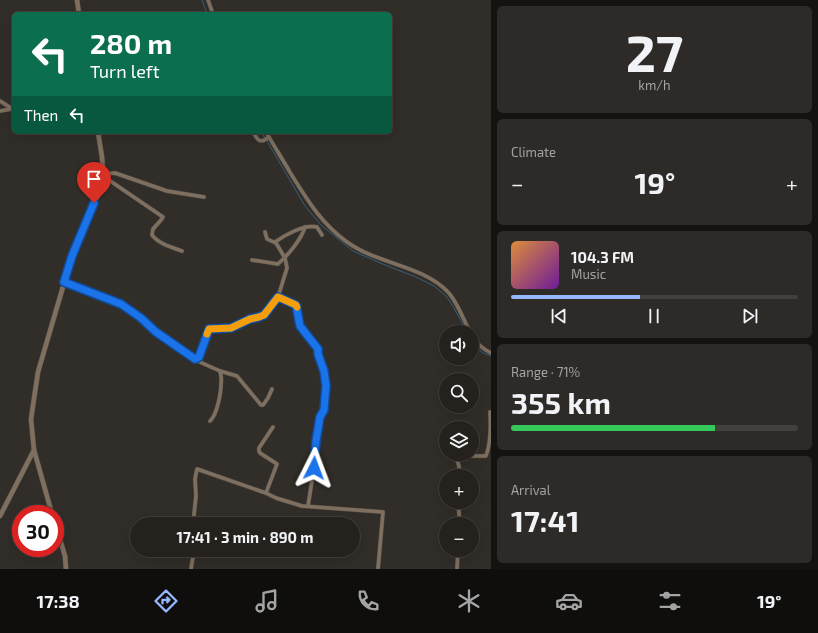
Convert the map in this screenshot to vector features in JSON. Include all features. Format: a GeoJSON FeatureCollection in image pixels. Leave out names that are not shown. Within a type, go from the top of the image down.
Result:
{"type":"FeatureCollection","features":[{"type":"Feature","properties":{"kind":"street"},"geometry":{"type":"LineString","coordinates":[[77,0],[79,12]]}},
{"type":"Feature","properties":{"kind":"street"},"geometry":{"type":"LineString","coordinates":[[208,0],[212,12]]}},
{"type":"Feature","properties":{"kind":"street"},"geometry":{"type":"LineString","coordinates":[[0,101],[12,109]]}},
{"type":"Feature","properties":{"kind":"street"},"geometry":{"type":"LineString","coordinates":[[0,111],[12,109]]}},
{"type":"Feature","properties":{"kind":"street"},"geometry":{"type":"LineString","coordinates":[[49,505],[34,450],[31,419],[38,372],[64,282],[72,256],[100,190],[103,175],[98,134]]}},
{"type":"Feature","properties":{"kind":"street"},"geometry":{"type":"LineString","coordinates":[[254,134],[260,141],[264,141],[269,138]]}},
{"type":"Feature","properties":{"kind":"street"},"geometry":{"type":"LineString","coordinates":[[267,134],[308,202],[333,231],[348,243],[368,254],[438,282],[455,301],[467,325]]}},
{"type":"Feature","properties":{"kind":"street"},"geometry":{"type":"LineString","coordinates":[[103,175],[116,173],[167,191],[204,197]]}},
{"type":"Feature","properties":{"kind":"street"},"geometry":{"type":"LineString","coordinates":[[103,175],[163,217],[153,229],[152,235],[156,240],[165,245],[182,251]]}},
{"type":"Feature","properties":{"kind":"street"},"geometry":{"type":"LineString","coordinates":[[274,242],[305,227],[311,226],[317,227],[322,235]]}},
{"type":"Feature","properties":{"kind":"street"},"geometry":{"type":"LineString","coordinates":[[252,260],[278,264],[285,258],[303,234],[305,227]]}},
{"type":"Feature","properties":{"kind":"street"},"geometry":{"type":"LineString","coordinates":[[195,359],[199,357],[209,329],[231,328],[250,319],[264,315],[278,297],[287,268],[285,258],[276,243],[267,239],[265,232]]}},
{"type":"Feature","properties":{"kind":"street"},"geometry":{"type":"LineString","coordinates":[[64,282],[121,304],[141,318],[156,332],[195,359],[220,371],[237,376],[261,405],[263,405],[268,398],[272,389]]}},
{"type":"Feature","properties":{"kind":"street"},"geometry":{"type":"LineString","coordinates":[[278,297],[296,305],[300,326],[318,349],[318,354],[324,371],[326,386],[324,410],[320,417],[315,445],[314,468],[308,506]]}},
{"type":"Feature","properties":{"kind":"street"},"geometry":{"type":"LineString","coordinates":[[479,346],[491,353]]}},
{"type":"Feature","properties":{"kind":"street"},"geometry":{"type":"LineString","coordinates":[[210,421],[214,418],[216,412],[221,383],[220,371]]}},
{"type":"Feature","properties":{"kind":"street"},"geometry":{"type":"LineString","coordinates":[[486,456],[489,447],[491,429],[490,412]]}},
{"type":"Feature","properties":{"kind":"street"},"geometry":{"type":"LineString","coordinates":[[266,493],[276,464],[260,453],[259,448],[273,427]]}},
{"type":"Feature","properties":{"kind":"street"},"geometry":{"type":"LineString","coordinates":[[0,516],[34,450]]}},
{"type":"Feature","properties":{"kind":"street"},"geometry":{"type":"LineString","coordinates":[[459,469],[457,460],[461,456],[486,456],[491,458]]}},
{"type":"Feature","properties":{"kind":"street"},"geometry":{"type":"LineString","coordinates":[[194,517],[196,496],[195,479],[197,469],[201,469],[276,498],[302,506],[383,512],[378,569]]}},
{"type":"Feature","properties":{"kind":"street"},"geometry":{"type":"LineString","coordinates":[[64,553],[66,569]]}},
{"type":"Feature","properties":{"kind":"street"},"geometry":{"type":"LineString","coordinates":[[191,569],[193,557]]}},
{"type":"Feature","properties":{"kind":"street"},"geometry":{"type":"LineString","coordinates":[[457,569],[458,557]]}},
{"type":"Feature","properties":{"kind":"waterway"},"geometry":{"type":"LineString","coordinates":[[202,0],[206,12]]}},
{"type":"Feature","properties":{"kind":"waterway"},"geometry":{"type":"LineString","coordinates":[[262,134],[265,138]]}},
{"type":"Feature","properties":{"kind":"waterway"},"geometry":{"type":"LineString","coordinates":[[267,141],[305,206],[321,225],[353,251],[434,286],[447,297],[463,325]]}},
{"type":"Feature","properties":{"kind":"waterway"},"geometry":{"type":"LineString","coordinates":[[479,349],[483,353],[491,356]]}},
{"type":"Feature","properties":{"kind":"slow traffic"},"geometry":{"type":"LineString","coordinates":[[207,334],[209,329],[231,328],[250,319],[264,315],[278,297],[296,305],[297,307]]}},
{"type":"Feature","properties":{"kind":"route"},"geometry":{"type":"LineString","coordinates":[[94,203],[72,256],[64,282],[121,304],[191,357],[195,359],[199,357],[209,329],[231,328],[250,319],[264,315],[278,297],[296,305],[300,326],[318,349],[318,354],[324,371],[326,386],[324,410],[320,417],[316,441],[314,468]]}}]}
